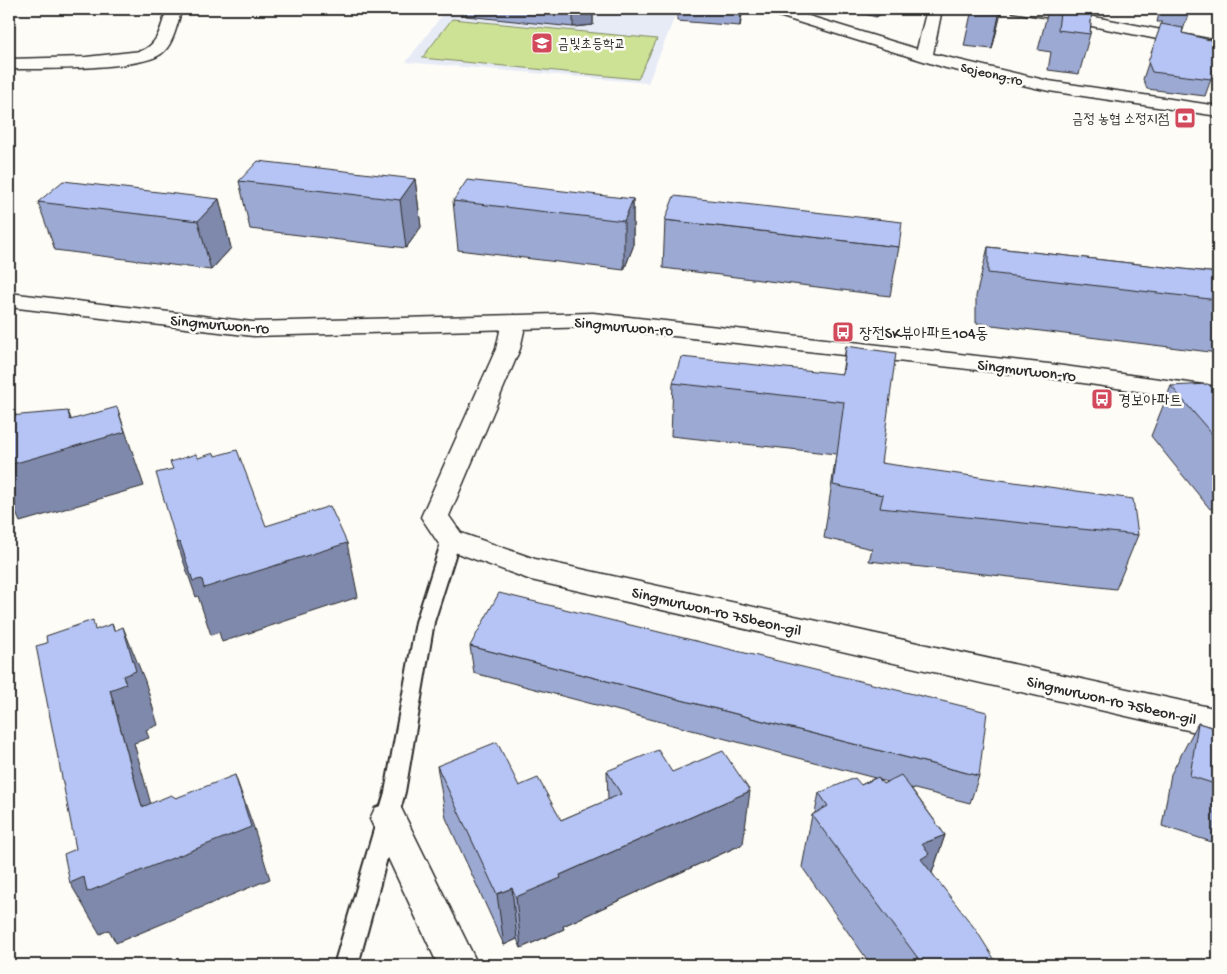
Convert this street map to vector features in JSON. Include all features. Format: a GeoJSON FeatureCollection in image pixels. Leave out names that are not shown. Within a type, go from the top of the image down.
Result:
{"type":"FeatureCollection","features":[{"type":"Feature","properties":{"kind":"street"},"geometry":{"type":"LineString","coordinates":[[9,64],[124,58],[154,52],[162,44],[174,9]]}},
{"type":"Feature","properties":{"kind":"street","name":"Sojeong-ro"},"geometry":{"type":"LineString","coordinates":[[771,9],[946,63],[1049,86],[1218,111]]}},
{"type":"Feature","properties":{"kind":"street"},"geometry":{"type":"LineString","coordinates":[[924,55],[935,9]]}},
{"type":"Feature","properties":{"kind":"street"},"geometry":{"type":"LineString","coordinates":[[1018,9],[1051,13],[1218,46]]}},
{"type":"Feature","properties":{"kind":"street","name":"Singmurwon-ro"},"geometry":{"type":"LineString","coordinates":[[15,299],[253,329],[593,320],[1049,370],[1218,395]]}},
{"type":"Feature","properties":{"kind":"street"},"geometry":{"type":"LineString","coordinates":[[451,540],[435,517],[508,350],[514,322]]}},
{"type":"Feature","properties":{"kind":"street","name":"Singmurwon-ro 75beon-gil"},"geometry":{"type":"LineString","coordinates":[[451,540],[532,568],[1218,723]]}},
{"type":"Feature","properties":{"kind":"street"},"geometry":{"type":"LineString","coordinates":[[388,819],[458,965]]}},
{"type":"Feature","properties":{"kind":"lane"},"geometry":{"type":"LineString","coordinates":[[346,965],[395,792],[425,622],[451,540]]}},
{"type":"Feature","properties":{"kind":"shaded area","name":"금빛초등학교"},"geometry":{"type":"Polygon","coordinates":[[[447,9],[678,9],[648,83],[406,62],[447,9]]]}},
{"type":"Feature","properties":{"kind":"green space"},"geometry":{"type":"Polygon","coordinates":[[[452,19],[657,39],[638,79],[422,58],[452,19]]]}},
{"type":"Feature","properties":{"kind":"building"},"geometry":{"type":"Polygon","coordinates":[[[552,9],[592,9],[573,11],[552,9]]]}},
{"type":"Feature","properties":{"kind":"building"},"geometry":{"type":"Polygon","coordinates":[[[1049,9],[1092,9],[1090,34],[1058,30],[1060,12],[1048,11],[1049,9]]]}},
{"type":"Feature","properties":{"kind":"building"},"geometry":{"type":"Polygon","coordinates":[[[1161,24],[1183,28],[1182,33],[1218,42],[1211,79],[1152,72],[1148,62],[1161,24]]]}},
{"type":"Feature","properties":{"kind":"building"},"geometry":{"type":"Polygon","coordinates":[[[258,161],[415,179],[400,200],[239,181],[258,161]]]}},
{"type":"Feature","properties":{"kind":"building"},"geometry":{"type":"Polygon","coordinates":[[[467,180],[633,199],[624,221],[453,201],[467,180]]]}},
{"type":"Feature","properties":{"kind":"building"},"geometry":{"type":"Polygon","coordinates":[[[63,181],[219,199],[198,221],[38,202],[63,181]]]}},
{"type":"Feature","properties":{"kind":"building"},"geometry":{"type":"Polygon","coordinates":[[[674,196],[902,222],[899,247],[665,220],[674,196]]]}},
{"type":"Feature","properties":{"kind":"building"},"geometry":{"type":"Polygon","coordinates":[[[988,247],[1218,273],[1218,300],[988,273],[988,247]]]}},
{"type":"Feature","properties":{"kind":"building"},"geometry":{"type":"Polygon","coordinates":[[[846,346],[896,353],[881,463],[1133,499],[1138,535],[880,508],[883,495],[833,485],[844,402],[673,383],[681,357],[843,374],[846,346]]]}},
{"type":"Feature","properties":{"kind":"building"},"geometry":{"type":"Polygon","coordinates":[[[1208,384],[1218,394],[1218,441],[1171,386],[1208,384]]]}},
{"type":"Feature","properties":{"kind":"building"},"geometry":{"type":"Polygon","coordinates":[[[117,407],[125,432],[9,465],[9,416],[68,411],[70,420],[117,407]]]}},
{"type":"Feature","properties":{"kind":"building"},"geometry":{"type":"Polygon","coordinates":[[[237,450],[266,526],[330,506],[347,543],[204,588],[202,579],[193,581],[180,542],[177,543],[156,473],[173,469],[170,462],[196,454],[198,458],[214,453],[215,456],[237,450]]]}},
{"type":"Feature","properties":{"kind":"building"},"geometry":{"type":"Polygon","coordinates":[[[499,593],[987,712],[979,776],[470,646],[499,593]]]}},
{"type":"Feature","properties":{"kind":"building"},"geometry":{"type":"Polygon","coordinates":[[[93,620],[95,630],[112,624],[114,631],[123,627],[136,671],[123,676],[126,684],[110,690],[142,807],[171,795],[176,798],[235,775],[251,827],[87,892],[84,877],[70,883],[64,854],[76,849],[36,646],[47,643],[46,636],[93,620]]]}},
{"type":"Feature","properties":{"kind":"building"},"geometry":{"type":"Polygon","coordinates":[[[1198,723],[1218,729],[1218,785],[1190,776],[1198,723]]]}},
{"type":"Feature","properties":{"kind":"building"},"geometry":{"type":"Polygon","coordinates":[[[497,742],[519,786],[538,778],[561,820],[621,794],[607,771],[658,750],[672,772],[723,751],[750,791],[560,875],[561,878],[516,897],[512,888],[497,894],[437,766],[497,742]]]}},
{"type":"Feature","properties":{"kind":"building"},"geometry":{"type":"Polygon","coordinates":[[[901,775],[945,835],[922,844],[929,854],[921,859],[976,930],[998,965],[923,965],[812,815],[828,806],[819,793],[855,778],[861,785],[878,777],[883,784],[901,775]]]}},
{"type":"Feature","properties":{"kind":"building"},"geometry":{"type":"Polygon","coordinates":[[[1029,957],[1035,965],[1007,965],[1029,957]]]}},
{"type":"Feature","properties":{"kind":"place","name":"금빛초등학교"},"geometry":{"type":"Point","coordinates":[542,43]}},
{"type":"Feature","properties":{"kind":"place","name":"금정 농협 소정지점"},"geometry":{"type":"Point","coordinates":[1185,118]}},
{"type":"Feature","properties":{"kind":"place","name":"장전SK뷰아파트104동"},"geometry":{"type":"Point","coordinates":[843,332]}},
{"type":"Feature","properties":{"kind":"place","name":"경보아파트"},"geometry":{"type":"Point","coordinates":[1102,399]}}]}
